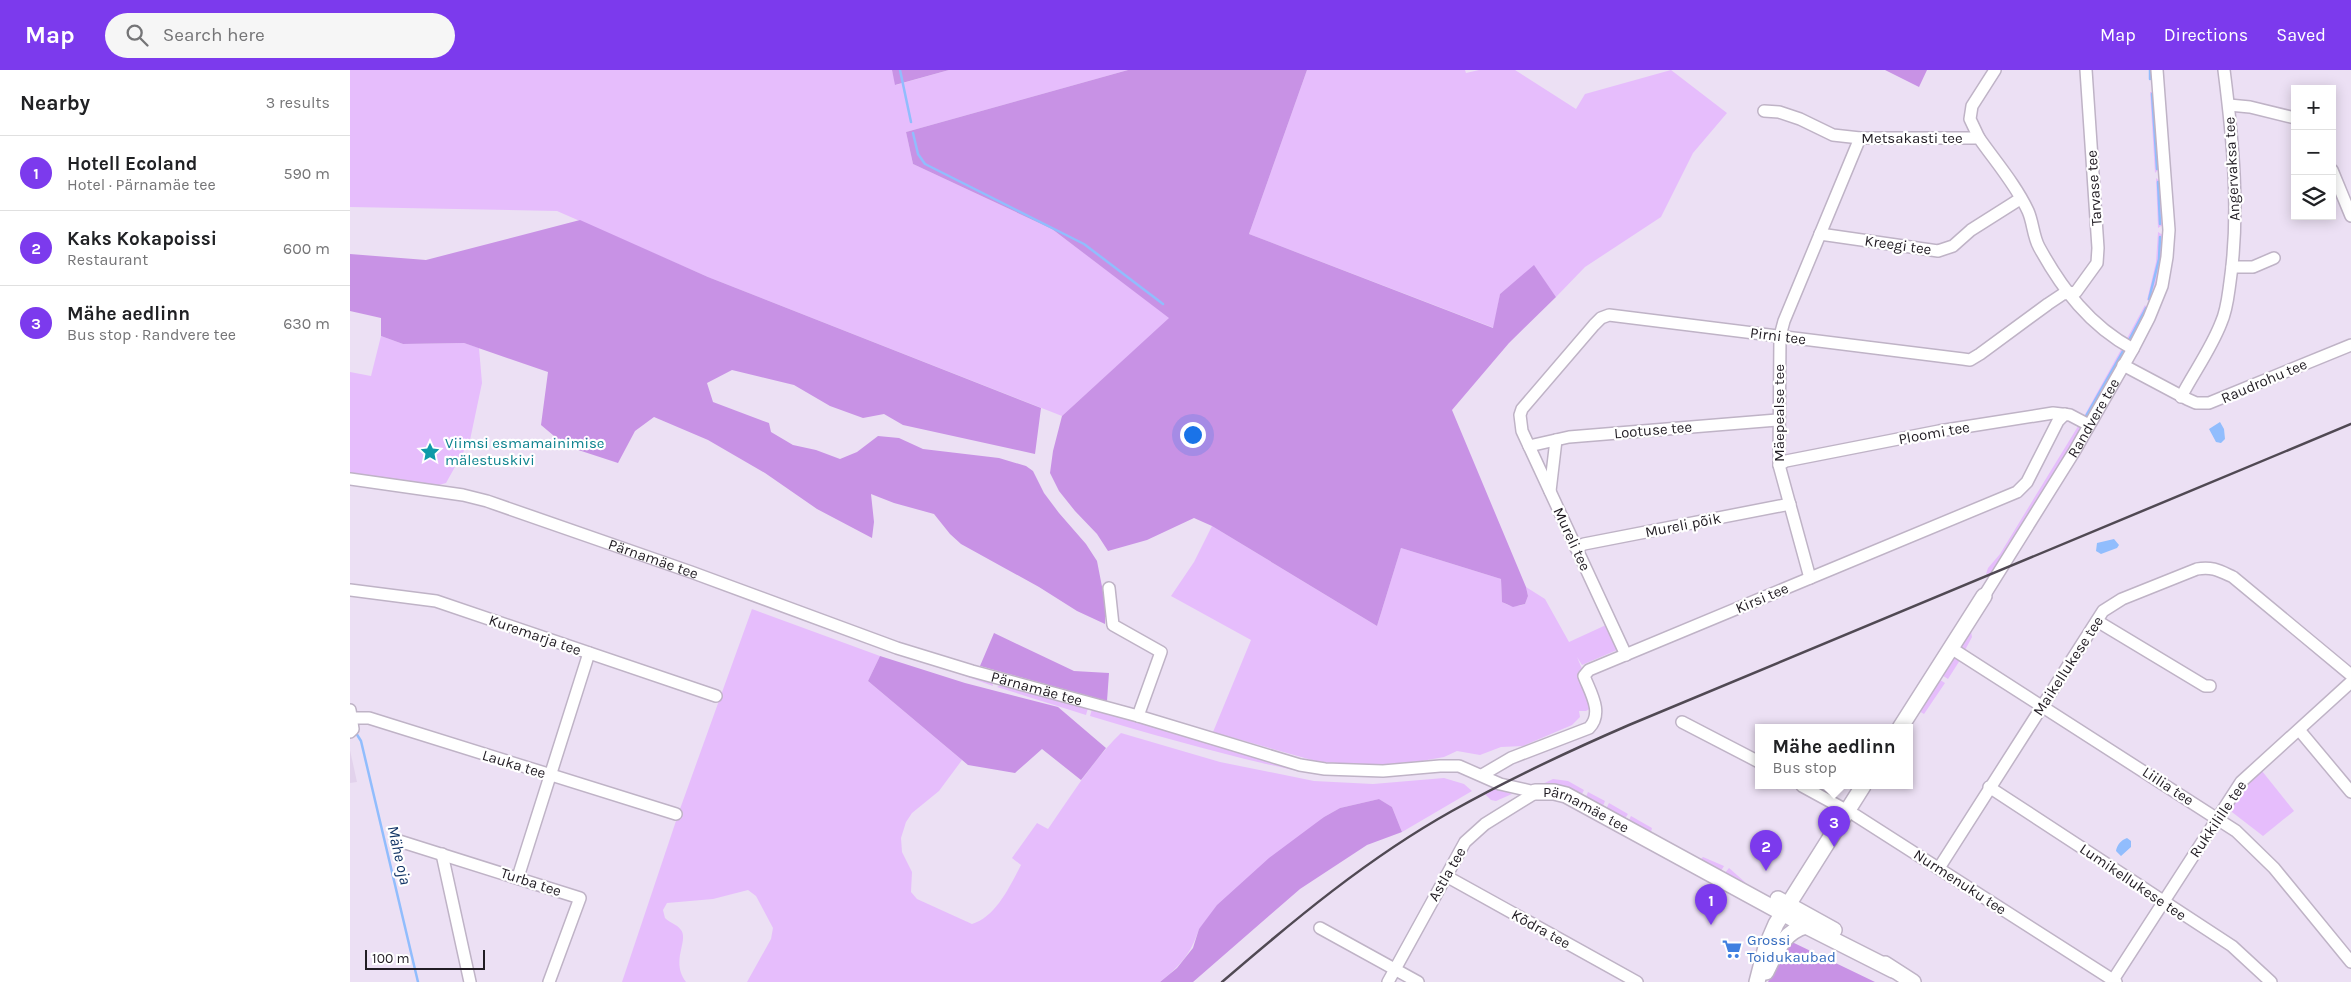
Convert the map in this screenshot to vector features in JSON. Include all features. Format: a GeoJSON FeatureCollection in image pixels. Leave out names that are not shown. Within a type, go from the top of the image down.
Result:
{"type":"FeatureCollection","features":[{"type":"Feature","properties":{"kind":"main road","name":"Randvere tee"},"geometry":{"type":"LineString","coordinates":[[1903,724],[1984,596]]}},
{"type":"Feature","properties":{"kind":"main road"},"geometry":{"type":"LineString","coordinates":[[1759,982],[1766,947],[1785,908],[1861,789]]}},
{"type":"Feature","properties":{"kind":"main road","name":"Pärnamäe tee"},"geometry":{"type":"LineString","coordinates":[[1535,792],[1554,792],[1566,795],[1720,877],[1854,941],[1893,970]]}},
{"type":"Feature","properties":{"kind":"main road","name":"Pärnamäe tee"},"geometry":{"type":"LineString","coordinates":[[1785,908],[1806,926],[1913,982]]}},
{"type":"Feature","properties":{"kind":"main road"},"geometry":{"type":"LineString","coordinates":[[1759,982],[1785,938],[1795,929],[1806,926]]}},
{"type":"Feature","properties":{"kind":"street"},"geometry":{"type":"LineString","coordinates":[[1979,138],[1970,119],[1972,106],[1996,70]]}},
{"type":"Feature","properties":{"kind":"street","name":"Tarvase tee"},"geometry":{"type":"LineString","coordinates":[[2068,294],[2076,292],[2097,263],[2098,248],[2086,70]]}},
{"type":"Feature","properties":{"kind":"street","name":"Randvere tee"},"geometry":{"type":"LineString","coordinates":[[1984,596],[2016,548],[2133,349],[2162,286],[2167,257],[2168,230],[2158,70]]}},
{"type":"Feature","properties":{"kind":"street","name":"Angervaksa tee"},"geometry":{"type":"LineString","coordinates":[[2181,397],[2222,323],[2232,268],[2236,221],[2224,70]]}},
{"type":"Feature","properties":{"kind":"street"},"geometry":{"type":"LineString","coordinates":[[2228,106],[2250,106],[2291,117]]}},
{"type":"Feature","properties":{"kind":"street","name":"Metsakasti tee"},"geometry":{"type":"LineString","coordinates":[[1764,111],[1779,112],[1800,119],[1832,135],[1860,138],[1979,138],[2028,211],[2038,245],[2068,294],[2086,316],[2114,338],[2133,349]]}},
{"type":"Feature","properties":{"kind":"street","name":"Mäepealse tee"},"geometry":{"type":"LineString","coordinates":[[1810,578],[1778,465],[1777,420],[1780,336],[1784,321],[1860,138]]}},
{"type":"Feature","properties":{"kind":"street"},"geometry":{"type":"LineString","coordinates":[[2334,175],[2351,216]]}},
{"type":"Feature","properties":{"kind":"street","name":"Kreegi tee"},"geometry":{"type":"LineString","coordinates":[[1820,234],[1938,251],[1953,246],[1971,230],[2020,198]]}},
{"type":"Feature","properties":{"kind":"street"},"geometry":{"type":"LineString","coordinates":[[2232,268],[2253,267],[2274,258]]}},
{"type":"Feature","properties":{"kind":"street","name":"Pirni tee"},"geometry":{"type":"LineString","coordinates":[[1520,422],[1522,409],[1601,318],[1609,314],[1970,360],[2048,304],[2063,294],[2068,294]]}},
{"type":"Feature","properties":{"kind":"street","name":"Raudrohu tee"},"geometry":{"type":"LineString","coordinates":[[2123,365],[2181,397],[2196,403],[2215,402],[2351,345]]}},
{"type":"Feature","properties":{"kind":"street","name":"Ploomi tee"},"geometry":{"type":"LineString","coordinates":[[1778,465],[1786,461],[1939,431],[2053,412],[2065,414],[2089,425]]}},
{"type":"Feature","properties":{"kind":"street","name":"Kirsi tee"},"geometry":{"type":"LineString","coordinates":[[1482,775],[1511,758],[1589,728],[1594,722],[1596,710],[1585,674],[1591,668],[2018,492],[2028,482],[2058,421],[2065,414]]}},
{"type":"Feature","properties":{"kind":"street","name":"Lootuse tee"},"geometry":{"type":"LineString","coordinates":[[1529,446],[1569,437],[1777,420]]}},
{"type":"Feature","properties":{"kind":"street","name":"Mureli tee"},"geometry":{"type":"LineString","coordinates":[[1520,422],[1529,446],[1626,655]]}},
{"type":"Feature","properties":{"kind":"street"},"geometry":{"type":"LineString","coordinates":[[1550,491],[1556,440]]}},
{"type":"Feature","properties":{"kind":"street","name":"Pärnamäe tee"},"geometry":{"type":"LineString","coordinates":[[350,480],[463,495],[487,501],[691,572],[897,648],[972,671],[1138,716],[1300,765],[1325,769],[1383,771],[1459,766],[1500,784],[1525,792],[1535,792]]}},
{"type":"Feature","properties":{"kind":"street","name":"Mureli põik"},"geometry":{"type":"LineString","coordinates":[[1576,548],[1584,544],[1790,504]]}},
{"type":"Feature","properties":{"kind":"street","name":"Maikellukese tee"},"geometry":{"type":"LineString","coordinates":[[1939,868],[2103,611],[2122,599],[2198,569],[2215,568],[2233,577],[2351,676]]}},
{"type":"Feature","properties":{"kind":"street"},"geometry":{"type":"LineString","coordinates":[[1109,588],[1113,625],[1161,652],[1138,716]]}},
{"type":"Feature","properties":{"kind":"street","name":"Kuremarja tee"},"geometry":{"type":"LineString","coordinates":[[350,590],[436,600],[716,696]]}},
{"type":"Feature","properties":{"kind":"street"},"geometry":{"type":"LineString","coordinates":[[2097,621],[2205,686],[2210,686]]}},
{"type":"Feature","properties":{"kind":"street","name":"Liilia tee"},"geometry":{"type":"LineString","coordinates":[[1951,648],[2218,818],[2254,847],[2274,868],[2351,962]]}},
{"type":"Feature","properties":{"kind":"street"},"geometry":{"type":"LineString","coordinates":[[518,877],[589,653]]}},
{"type":"Feature","properties":{"kind":"street","name":"Rukkilille tee"},"geometry":{"type":"LineString","coordinates":[[2114,981],[2236,788],[2248,774],[2300,731],[2351,682]]}},
{"type":"Feature","properties":{"kind":"street"},"geometry":{"type":"LineString","coordinates":[[350,732],[353,729],[351,714]]}},
{"type":"Feature","properties":{"kind":"street","name":"Lauka tee"},"geometry":{"type":"LineString","coordinates":[[351,714],[676,814]]}},
{"type":"Feature","properties":{"kind":"street"},"geometry":{"type":"LineString","coordinates":[[1682,722],[1755,760]]}},
{"type":"Feature","properties":{"kind":"street"},"geometry":{"type":"LineString","coordinates":[[2300,731],[2351,792]]}},
{"type":"Feature","properties":{"kind":"street","name":"Lumikellukese tee"},"geometry":{"type":"LineString","coordinates":[[1989,788],[2232,946],[2272,982]]}},
{"type":"Feature","properties":{"kind":"street","name":"Nurmenuku tee"},"geometry":{"type":"LineString","coordinates":[[1807,789],[1939,868],[2114,981]]}},
{"type":"Feature","properties":{"kind":"street","name":"Astla tee"},"geometry":{"type":"LineString","coordinates":[[1388,982],[1460,850],[1473,833],[1492,818],[1535,792]]}},
{"type":"Feature","properties":{"kind":"street","name":"Turba tee"},"geometry":{"type":"LineString","coordinates":[[396,840],[580,898],[549,982]]}},
{"type":"Feature","properties":{"kind":"street"},"geometry":{"type":"LineString","coordinates":[[442,854],[470,982]]}},
{"type":"Feature","properties":{"kind":"street","name":"Kõdra tee"},"geometry":{"type":"LineString","coordinates":[[1446,876],[1637,982]]}},
{"type":"Feature","properties":{"kind":"street"},"geometry":{"type":"LineString","coordinates":[[1320,928],[1418,982]]}},
{"type":"Feature","properties":{"kind":"shaded area"},"geometry":{"type":"Polygon","coordinates":[[[350,70],[892,70],[896,85],[949,70],[1128,70],[906,132],[913,164],[1052,229],[1170,318],[1062,416],[708,277],[557,211],[350,207],[350,70]]]}},
{"type":"Feature","properties":{"kind":"shaded area"},"geometry":{"type":"Polygon","coordinates":[[[892,70],[949,70],[895,85],[892,70]]]}},
{"type":"Feature","properties":{"kind":"shaded area"},"geometry":{"type":"Polygon","coordinates":[[[1128,70],[1307,70],[1249,234],[1493,328],[1500,294],[1534,265],[1556,297],[1509,343],[1452,410],[1526,587],[1528,596],[1525,604],[1513,607],[1502,602],[1501,579],[1401,548],[1377,626],[1212,526],[1194,518],[1147,540],[1108,551],[1097,534],[1059,491],[1050,473],[1053,451],[1062,416],[1169,318],[1052,229],[913,164],[906,132],[1128,70]]]}},
{"type":"Feature","properties":{"kind":"shaded area"},"geometry":{"type":"Polygon","coordinates":[[[1307,70],[1465,70],[1466,73],[1479,70],[1515,70],[1576,109],[1585,94],[1671,70],[1727,113],[1693,153],[1661,217],[1585,267],[1556,297],[1534,266],[1500,294],[1494,328],[1249,234],[1307,70]]]}},
{"type":"Feature","properties":{"kind":"shaded area"},"geometry":{"type":"Polygon","coordinates":[[[1885,70],[1927,70],[1919,87],[1885,70]]]}},
{"type":"Feature","properties":{"kind":"shaded area"},"geometry":{"type":"Polygon","coordinates":[[[2150,92],[2153,92],[2159,169],[2155,173],[2150,92]]]}},
{"type":"Feature","properties":{"kind":"shaded area"},"geometry":{"type":"Polygon","coordinates":[[[2156,178],[2160,181],[2163,225],[2158,228],[2156,178]]]}},
{"type":"Feature","properties":{"kind":"shaded area"},"geometry":{"type":"Polygon","coordinates":[[[580,220],[708,277],[1041,408],[1035,454],[903,425],[884,414],[863,418],[830,406],[794,385],[732,370],[707,383],[713,402],[769,423],[771,432],[793,445],[816,450],[840,459],[857,452],[878,436],[899,438],[923,449],[999,458],[1026,466],[1033,471],[1044,493],[1086,544],[1097,561],[1105,602],[1105,624],[1077,611],[1039,587],[961,544],[934,514],[894,503],[871,494],[874,522],[872,538],[817,509],[765,473],[708,440],[654,417],[635,431],[618,463],[566,446],[541,425],[548,372],[464,343],[403,344],[381,336],[381,318],[350,311],[350,254],[426,260],[580,220]]]}},
{"type":"Feature","properties":{"kind":"shaded area"},"geometry":{"type":"Polygon","coordinates":[[[2158,232],[2163,235],[2159,279],[2149,301],[2147,300],[2156,262],[2158,232]]]}},
{"type":"Feature","properties":{"kind":"shaded area"},"geometry":{"type":"Polygon","coordinates":[[[2145,305],[2148,309],[2131,342],[2125,342],[2145,305]]]}},
{"type":"Feature","properties":{"kind":"shaded area"},"geometry":{"type":"Polygon","coordinates":[[[381,336],[403,344],[464,343],[479,348],[482,383],[470,440],[446,483],[435,486],[350,473],[350,372],[371,376],[381,336]]]}},
{"type":"Feature","properties":{"kind":"shaded area"},"geometry":{"type":"Polygon","coordinates":[[[2123,346],[2126,351],[2087,418],[2083,418],[2123,346]]]}},
{"type":"Feature","properties":{"kind":"shaded area"},"geometry":{"type":"Polygon","coordinates":[[[2080,423],[2083,427],[1997,571],[1986,574],[1988,568],[2000,554],[2080,423]]]}},
{"type":"Feature","properties":{"kind":"shaded area"},"geometry":{"type":"Polygon","coordinates":[[[1212,526],[1377,626],[1401,548],[1501,579],[1502,601],[1510,606],[1525,604],[1528,596],[1526,587],[1545,599],[1569,642],[1606,625],[1617,650],[1582,665],[1577,657],[1583,671],[1591,708],[1586,711],[1579,711],[1580,717],[1572,725],[1523,746],[1501,747],[1480,755],[1457,751],[1444,757],[1422,761],[1376,765],[1319,762],[1213,732],[1251,640],[1171,596],[1194,562],[1212,526]]]}},
{"type":"Feature","properties":{"kind":"shaded area"},"geometry":{"type":"Polygon","coordinates":[[[752,609],[880,656],[868,681],[962,760],[939,791],[912,813],[906,822],[901,838],[902,852],[912,872],[911,892],[917,899],[972,924],[988,915],[1007,891],[1021,865],[1012,858],[1037,823],[1048,829],[1091,767],[1121,733],[1220,762],[1314,781],[1373,784],[1444,778],[1464,784],[1472,791],[1402,832],[1392,807],[1379,799],[1340,808],[1324,817],[1199,929],[1184,959],[1160,982],[747,982],[771,939],[773,928],[756,896],[748,890],[713,899],[667,903],[663,910],[665,918],[679,928],[683,935],[679,959],[686,982],[622,982],[680,809],[752,609]]]}},
{"type":"Feature","properties":{"kind":"shaded area"},"geometry":{"type":"Polygon","coordinates":[[[1970,626],[1972,637],[1964,652],[1960,646],[1970,626]]]}},
{"type":"Feature","properties":{"kind":"shaded area"},"geometry":{"type":"Polygon","coordinates":[[[994,633],[1074,671],[1109,673],[1107,701],[980,666],[994,633]]]}},
{"type":"Feature","properties":{"kind":"shaded area"},"geometry":{"type":"Polygon","coordinates":[[[1955,655],[1962,657],[1948,679],[1940,674],[1955,655]]]}},
{"type":"Feature","properties":{"kind":"shaded area"},"geometry":{"type":"Polygon","coordinates":[[[880,656],[965,683],[1058,707],[1106,748],[1081,780],[1042,749],[1015,773],[968,765],[868,681],[880,656]]]}},
{"type":"Feature","properties":{"kind":"shaded area"},"geometry":{"type":"Polygon","coordinates":[[[940,667],[992,682],[993,686],[940,667]]]}},
{"type":"Feature","properties":{"kind":"shaded area"},"geometry":{"type":"Polygon","coordinates":[[[1937,678],[1945,683],[1924,714],[1917,710],[1937,678]]]}},
{"type":"Feature","properties":{"kind":"shaded area"},"geometry":{"type":"Polygon","coordinates":[[[1002,684],[1088,708],[1086,715],[997,687],[1002,684]]]}},
{"type":"Feature","properties":{"kind":"shaded area"},"geometry":{"type":"Polygon","coordinates":[[[1092,709],[1293,768],[1293,770],[1191,745],[1090,716],[1092,709]]]}},
{"type":"Feature","properties":{"kind":"shaded area"},"geometry":{"type":"Polygon","coordinates":[[[350,750],[357,782],[350,783],[350,750]]]}},
{"type":"Feature","properties":{"kind":"shaded area"},"geometry":{"type":"Polygon","coordinates":[[[2262,771],[2294,811],[2263,836],[2228,809],[2237,794],[2262,771]]]}},
{"type":"Feature","properties":{"kind":"shaded area"},"geometry":{"type":"Polygon","coordinates":[[[1553,779],[1568,781],[1584,790],[1581,796],[1536,787],[1553,779]]]}},
{"type":"Feature","properties":{"kind":"shaded area"},"geometry":{"type":"Polygon","coordinates":[[[1496,788],[1512,794],[1496,801],[1491,800],[1485,794],[1496,788]]]}},
{"type":"Feature","properties":{"kind":"shaded area"},"geometry":{"type":"Polygon","coordinates":[[[1588,792],[1605,801],[1603,806],[1586,797],[1588,792]]]}},
{"type":"Feature","properties":{"kind":"shaded area"},"geometry":{"type":"Polygon","coordinates":[[[1379,799],[1392,807],[1402,832],[1367,845],[1300,889],[1193,982],[1160,982],[1177,968],[1193,948],[1199,929],[1217,905],[1269,858],[1324,817],[1340,808],[1379,799]]]}},
{"type":"Feature","properties":{"kind":"shaded area"},"geometry":{"type":"Polygon","coordinates":[[[1609,803],[1628,814],[1624,820],[1606,809],[1609,803]]]}},
{"type":"Feature","properties":{"kind":"shaded area"},"geometry":{"type":"Polygon","coordinates":[[[1631,816],[1652,828],[1651,832],[1646,833],[1628,822],[1631,816]]]}},
{"type":"Feature","properties":{"kind":"shaded area"},"geometry":{"type":"Polygon","coordinates":[[[1703,857],[1724,866],[1721,871],[1700,860],[1703,857]]]}},
{"type":"Feature","properties":{"kind":"shaded area"},"geometry":{"type":"Polygon","coordinates":[[[1729,868],[1746,883],[1724,874],[1729,868]]]}},
{"type":"Feature","properties":{"kind":"shaded area"},"geometry":{"type":"Polygon","coordinates":[[[1792,942],[1875,982],[1768,982],[1792,942]]]}},
{"type":"Feature","properties":{"kind":"water"},"geometry":{"type":"Polygon","coordinates":[[[2220,422],[2224,429],[2225,439],[2221,443],[2216,442],[2209,429],[2220,422]]]}},
{"type":"Feature","properties":{"kind":"water"},"geometry":{"type":"Polygon","coordinates":[[[2114,539],[2119,545],[2117,548],[2101,554],[2096,551],[2097,543],[2114,539]]]}},
{"type":"Feature","properties":{"kind":"water"},"geometry":{"type":"Polygon","coordinates":[[[2127,838],[2131,841],[2131,847],[2121,856],[2116,851],[2118,845],[2127,838]]]}},
{"type":"Feature","properties":{"kind":"waterway"},"geometry":{"type":"LineString","coordinates":[[900,70],[911,122]]}},
{"type":"Feature","properties":{"kind":"waterway"},"geometry":{"type":"LineString","coordinates":[[2150,70],[2150,79]]}},
{"type":"Feature","properties":{"kind":"waterway"},"geometry":{"type":"LineString","coordinates":[[2152,94],[2157,169]]}},
{"type":"Feature","properties":{"kind":"waterway"},"geometry":{"type":"LineString","coordinates":[[913,133],[918,154],[925,164],[1084,244],[1163,304]]}},
{"type":"Feature","properties":{"kind":"waterway"},"geometry":{"type":"LineString","coordinates":[[2158,182],[2160,224]]}},
{"type":"Feature","properties":{"kind":"waterway"},"geometry":{"type":"LineString","coordinates":[[2149,299],[2159,259],[2160,237]]}},
{"type":"Feature","properties":{"kind":"waterway"},"geometry":{"type":"LineString","coordinates":[[2129,340],[2146,308]]}},
{"type":"Feature","properties":{"kind":"waterway"},"geometry":{"type":"LineString","coordinates":[[2086,416],[2123,351]]}},
{"type":"Feature","properties":{"kind":"waterway","name":"Mähe oja"},"geometry":{"type":"LineString","coordinates":[[356,733],[361,741],[418,982]]}},
{"type":"Feature","properties":{"kind":"railway"},"geometry":{"type":"LineString","coordinates":[[1222,982],[1304,913],[1361,869],[1421,829],[1517,777],[1629,725],[2351,424]]}},
{"type":"Feature","properties":{"kind":"place","name":"Viimsi esmamainimise mälestuskivi"},"geometry":{"type":"Point","coordinates":[430,452]}},
{"type":"Feature","properties":{"kind":"place","name":"Mähe aedlinn"},"geometry":{"type":"Point","coordinates":[1834,847]}},
{"type":"Feature","properties":{"kind":"place","name":"Kaks Kokapoissi"},"geometry":{"type":"Point","coordinates":[1766,871]}},
{"type":"Feature","properties":{"kind":"place","name":"Hotell Ecoland"},"geometry":{"type":"Point","coordinates":[1711,925]}},
{"type":"Feature","properties":{"kind":"place","name":"Grossi Toidukaubad"},"geometry":{"type":"Point","coordinates":[1732,949]}}]}
